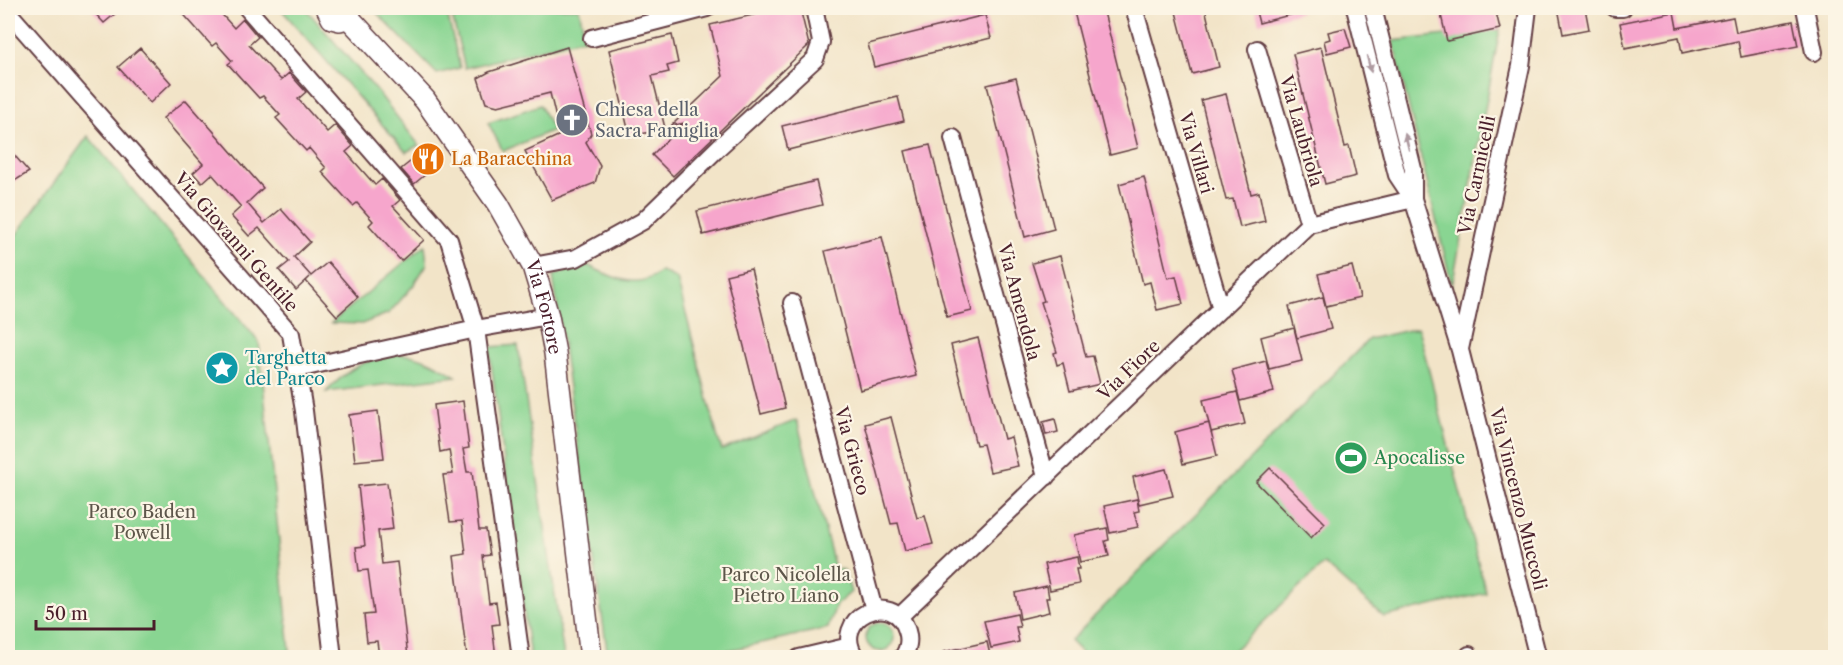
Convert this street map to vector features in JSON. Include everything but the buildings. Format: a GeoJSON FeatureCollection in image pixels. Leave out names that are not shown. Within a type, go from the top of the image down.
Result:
{"type":"FeatureCollection","features":[{"type":"Feature","properties":{"kind":"street"},"geometry":{"type":"LineString","coordinates":[[247,8],[449,240],[476,329],[521,657]]}},
{"type":"Feature","properties":{"kind":"street","name":"Via Fortore"},"geometry":{"type":"LineString","coordinates":[[327,8],[329,15],[336,20],[340,20],[352,10],[425,100],[498,204],[533,266],[548,316],[555,353],[591,657]]}},
{"type":"Feature","properties":{"kind":"street"},"geometry":{"type":"LineString","coordinates":[[592,38],[707,8]]}},
{"type":"Feature","properties":{"kind":"street"},"geometry":{"type":"LineString","coordinates":[[533,266],[576,258],[643,221],[657,209],[719,147],[815,59],[821,42],[814,8]]}},
{"type":"Feature","properties":{"kind":"street","name":"Via Villari"},"geometry":{"type":"LineString","coordinates":[[1134,8],[1221,309]]}},
{"type":"Feature","properties":{"kind":"street"},"geometry":{"type":"LineString","coordinates":[[1355,8],[1397,175],[1413,199]]}},
{"type":"Feature","properties":{"kind":"street"},"geometry":{"type":"LineString","coordinates":[[1373,8],[1413,169],[1413,199]]}},
{"type":"Feature","properties":{"kind":"street","name":"Via Carmicelli"},"geometry":{"type":"LineString","coordinates":[[1460,350],[1521,66],[1528,8]]}},
{"type":"Feature","properties":{"kind":"street"},"geometry":{"type":"LineString","coordinates":[[1616,8],[1623,8]]}},
{"type":"Feature","properties":{"kind":"street"},"geometry":{"type":"LineString","coordinates":[[1806,8],[1814,52]]}},
{"type":"Feature","properties":{"kind":"street","name":"Via Giovanni Gentile"},"geometry":{"type":"LineString","coordinates":[[8,12],[291,334],[333,657]]}},
{"type":"Feature","properties":{"kind":"street","name":"Via Laubriola"},"geometry":{"type":"LineString","coordinates":[[1257,49],[1309,224]]}},
{"type":"Feature","properties":{"kind":"street","name":"Via Amendola"},"geometry":{"type":"LineString","coordinates":[[953,138],[1046,477]]}},
{"type":"Feature","properties":{"kind":"street"},"geometry":{"type":"LineString","coordinates":[[1309,224],[1413,199]]}},
{"type":"Feature","properties":{"kind":"street","name":"Via Vincenzo Muccoli"},"geometry":{"type":"LineString","coordinates":[[1413,199],[1460,350],[1538,657]]}},
{"type":"Feature","properties":{"kind":"street","name":"Via Fiore"},"geometry":{"type":"LineString","coordinates":[[899,617],[1309,224]]}},
{"type":"Feature","properties":{"kind":"street","name":"Via Grieco"},"geometry":{"type":"LineString","coordinates":[[792,303],[874,610]]}},
{"type":"Feature","properties":{"kind":"street"},"geometry":{"type":"LineString","coordinates":[[297,369],[476,329],[548,316]]}},
{"type":"Feature","properties":{"kind":"street"},"geometry":{"type":"LineString","coordinates":[[799,657],[853,652],[849,637],[857,619],[874,610],[891,612],[899,617],[908,634],[908,644],[902,657]]}},
{"type":"Feature","properties":{"kind":"green space"},"geometry":{"type":"Polygon","coordinates":[[[280,8],[305,8],[377,91],[419,145],[406,152],[280,8]]]}},
{"type":"Feature","properties":{"kind":"green space"},"geometry":{"type":"Polygon","coordinates":[[[446,8],[460,68],[437,74],[373,9],[446,8]]]}},
{"type":"Feature","properties":{"kind":"green space"},"geometry":{"type":"Polygon","coordinates":[[[450,8],[579,8],[585,38],[465,68],[450,8]]]}},
{"type":"Feature","properties":{"kind":"green space"},"geometry":{"type":"Polygon","coordinates":[[[1500,29],[1452,286],[1393,41],[1500,29]]]}},
{"type":"Feature","properties":{"kind":"green space"},"geometry":{"type":"Polygon","coordinates":[[[540,105],[553,130],[503,151],[488,123],[540,105]]]}},
{"type":"Feature","properties":{"kind":"green space","name":"Parco Baden Powell"},"geometry":{"type":"Polygon","coordinates":[[[88,136],[259,342],[290,651],[261,658],[8,657],[8,246],[88,136]]]}},
{"type":"Feature","properties":{"kind":"green space"},"geometry":{"type":"Polygon","coordinates":[[[425,245],[427,264],[413,286],[389,313],[362,324],[331,323],[425,245]]]}},
{"type":"Feature","properties":{"kind":"green space","name":"Parco Nicolella Pietro Liano"},"geometry":{"type":"Polygon","coordinates":[[[585,264],[623,280],[642,280],[661,271],[677,279],[722,450],[797,420],[835,569],[844,570],[851,592],[836,605],[828,628],[699,657],[608,657],[553,276],[585,264]]]}},
{"type":"Feature","properties":{"kind":"green space","name":"Apocalisse"},"geometry":{"type":"Polygon","coordinates":[[[1418,328],[1486,593],[1384,617],[1324,564],[1227,657],[1086,657],[1070,641],[1369,339],[1418,328]]]}},
{"type":"Feature","properties":{"kind":"green space"},"geometry":{"type":"Polygon","coordinates":[[[518,345],[564,657],[530,657],[489,347],[518,345]]]}},
{"type":"Feature","properties":{"kind":"green space"},"geometry":{"type":"Polygon","coordinates":[[[396,354],[420,358],[456,376],[326,392],[342,376],[357,366],[396,354]]]}},
{"type":"Feature","properties":{"kind":"green space"},"geometry":{"type":"Polygon","coordinates":[[[880,623],[890,627],[894,637],[890,647],[880,651],[870,647],[866,637],[870,627],[880,623]]]}},
{"type":"Feature","properties":{"kind":"place","name":"Chiesa della Sacra Famiglia"},"geometry":{"type":"Point","coordinates":[572,120]}},
{"type":"Feature","properties":{"kind":"place","name":"La Baracchina"},"geometry":{"type":"Point","coordinates":[428,159]}},
{"type":"Feature","properties":{"kind":"place","name":"Targhetta del Parco"},"geometry":{"type":"Point","coordinates":[222,368]}},
{"type":"Feature","properties":{"kind":"place","name":"Apocalisse"},"geometry":{"type":"Point","coordinates":[1351,458]}}]}
